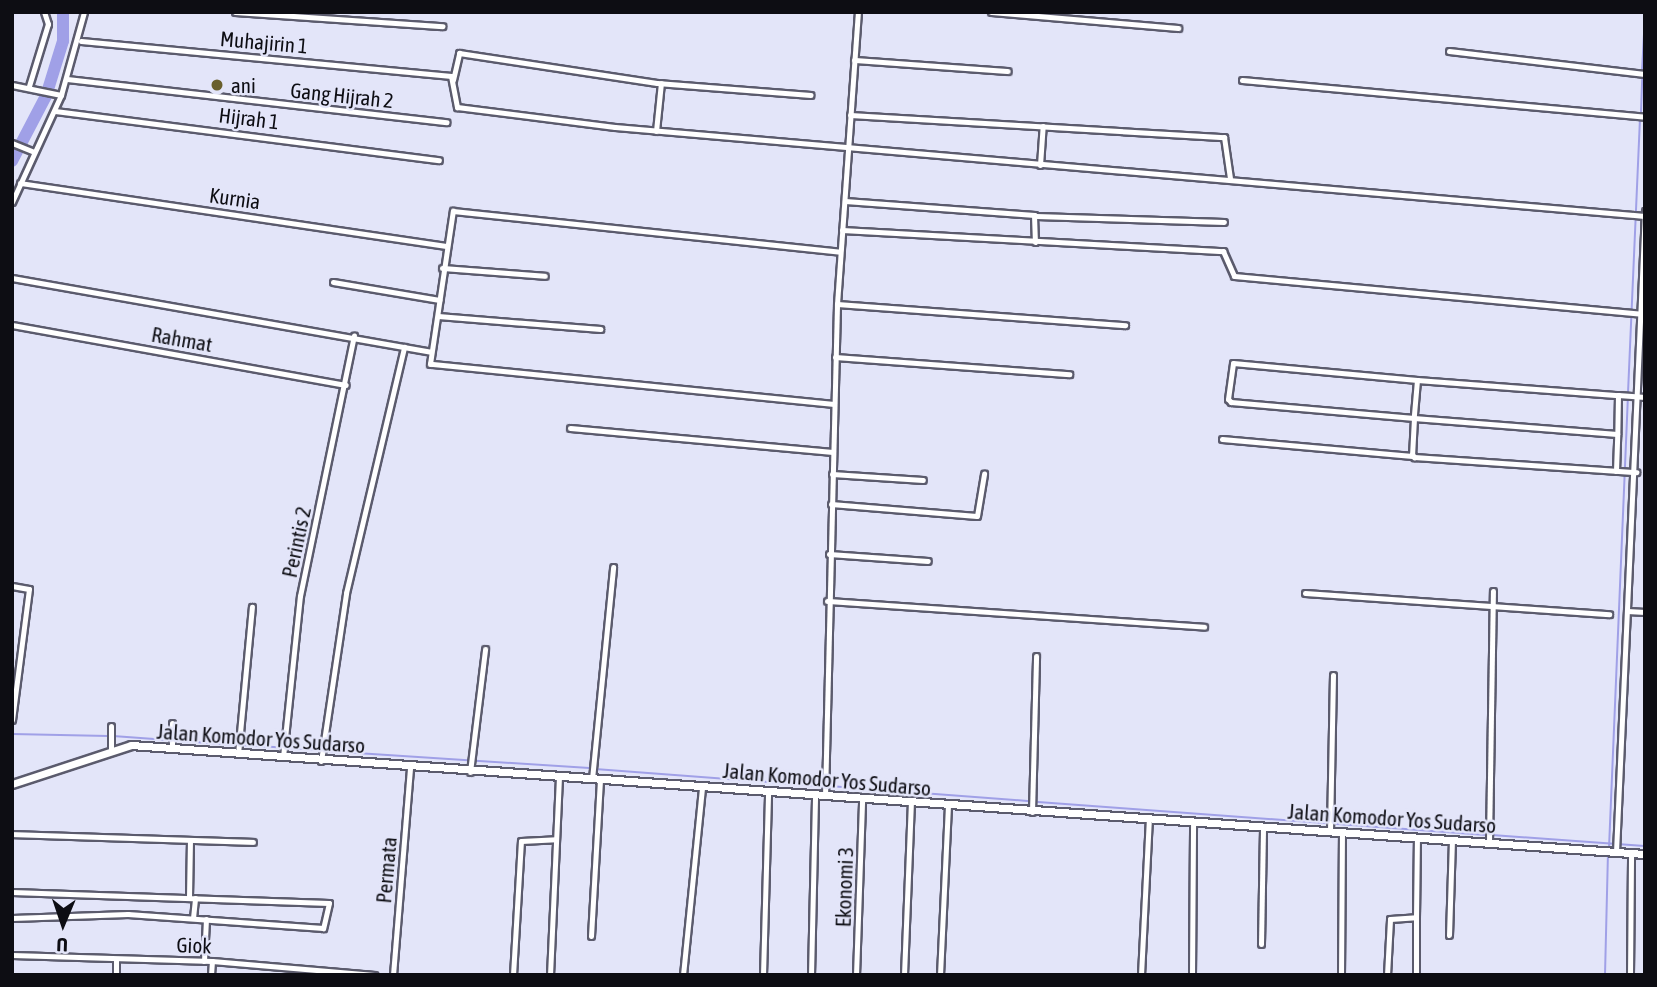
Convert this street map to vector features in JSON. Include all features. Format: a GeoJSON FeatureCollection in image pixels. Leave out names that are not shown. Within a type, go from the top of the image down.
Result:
{"type":"FeatureCollection","features":[{"type":"Feature","properties":{"kind":"street"},"geometry":{"type":"LineString","coordinates":[[29,86],[48,24],[44,12]]}},
{"type":"Feature","properties":{"kind":"street"},"geometry":{"type":"LineString","coordinates":[[12,202],[55,111],[81,41],[84,12]]}},
{"type":"Feature","properties":{"kind":"street"},"geometry":{"type":"LineString","coordinates":[[235,12],[443,26]]}},
{"type":"Feature","properties":{"kind":"street"},"geometry":{"type":"LineString","coordinates":[[825,794],[827,601],[837,304],[858,12]]}},
{"type":"Feature","properties":{"kind":"street"},"geometry":{"type":"LineString","coordinates":[[991,12],[1178,28]]}},
{"type":"Feature","properties":{"kind":"street","name":"Muhajirin 1"},"geometry":{"type":"LineString","coordinates":[[81,41],[444,75],[453,80]]}},
{"type":"Feature","properties":{"kind":"street"},"geometry":{"type":"LineString","coordinates":[[1449,51],[1645,74]]}},
{"type":"Feature","properties":{"kind":"street"},"geometry":{"type":"LineString","coordinates":[[811,95],[661,83],[459,53],[453,80],[457,107],[656,131],[848,150],[1230,178],[1629,215],[1643,214],[1637,314],[1643,333],[1616,849]]}},
{"type":"Feature","properties":{"kind":"street"},"geometry":{"type":"LineString","coordinates":[[854,60],[1009,71]]}},
{"type":"Feature","properties":{"kind":"street","name":"Gang Hijrah 2"},"geometry":{"type":"LineString","coordinates":[[67,79],[447,122]]}},
{"type":"Feature","properties":{"kind":"street"},"geometry":{"type":"LineString","coordinates":[[1242,80],[1645,117]]}},
{"type":"Feature","properties":{"kind":"street"},"geometry":{"type":"LineString","coordinates":[[656,131],[661,83]]}},
{"type":"Feature","properties":{"kind":"street"},"geometry":{"type":"LineString","coordinates":[[12,85],[38,87],[61,95]]}},
{"type":"Feature","properties":{"kind":"street","name":"Hijrah 1"},"geometry":{"type":"LineString","coordinates":[[55,111],[439,160]]}},
{"type":"Feature","properties":{"kind":"street"},"geometry":{"type":"LineString","coordinates":[[850,115],[1224,137],[1230,178]]}},
{"type":"Feature","properties":{"kind":"street"},"geometry":{"type":"LineString","coordinates":[[1040,165],[1043,126]]}},
{"type":"Feature","properties":{"kind":"street"},"geometry":{"type":"LineString","coordinates":[[13,143],[34,152]]}},
{"type":"Feature","properties":{"kind":"street","name":"Kurnia"},"geometry":{"type":"LineString","coordinates":[[20,183],[445,246]]}},
{"type":"Feature","properties":{"kind":"street"},"geometry":{"type":"LineString","coordinates":[[845,201],[1036,216],[1224,222]]}},
{"type":"Feature","properties":{"kind":"street"},"geometry":{"type":"LineString","coordinates":[[834,404],[430,364],[445,246],[453,211],[840,252]]}},
{"type":"Feature","properties":{"kind":"street"},"geometry":{"type":"LineString","coordinates":[[1035,242],[1036,216]]}},
{"type":"Feature","properties":{"kind":"street"},"geometry":{"type":"LineString","coordinates":[[842,230],[1223,250],[1234,276],[1637,314]]}},
{"type":"Feature","properties":{"kind":"street"},"geometry":{"type":"LineString","coordinates":[[442,268],[545,276]]}},
{"type":"Feature","properties":{"kind":"street"},"geometry":{"type":"LineString","coordinates":[[12,278],[354,336],[431,352]]}},
{"type":"Feature","properties":{"kind":"street"},"geometry":{"type":"LineString","coordinates":[[333,282],[439,300]]}},
{"type":"Feature","properties":{"kind":"street"},"geometry":{"type":"LineString","coordinates":[[837,304],[1125,325]]}},
{"type":"Feature","properties":{"kind":"street"},"geometry":{"type":"LineString","coordinates":[[438,316],[600,329]]}},
{"type":"Feature","properties":{"kind":"street","name":"Rahmat"},"geometry":{"type":"LineString","coordinates":[[12,325],[345,385]]}},
{"type":"Feature","properties":{"kind":"street","name":"Perintis 2"},"geometry":{"type":"LineString","coordinates":[[283,754],[300,596],[354,336]]}},
{"type":"Feature","properties":{"kind":"street"},"geometry":{"type":"LineString","coordinates":[[322,757],[346,593],[404,347]]}},
{"type":"Feature","properties":{"kind":"street"},"geometry":{"type":"LineString","coordinates":[[835,357],[1069,374]]}},
{"type":"Feature","properties":{"kind":"street"},"geometry":{"type":"LineString","coordinates":[[1617,434],[1414,418],[1228,399],[1233,363],[1639,397]]}},
{"type":"Feature","properties":{"kind":"street"},"geometry":{"type":"LineString","coordinates":[[1412,456],[1418,380]]}},
{"type":"Feature","properties":{"kind":"street"},"geometry":{"type":"LineString","coordinates":[[1618,471],[1620,395]]}},
{"type":"Feature","properties":{"kind":"street"},"geometry":{"type":"LineString","coordinates":[[570,428],[833,452]]}},
{"type":"Feature","properties":{"kind":"street"},"geometry":{"type":"LineString","coordinates":[[1637,437],[1645,437]]}},
{"type":"Feature","properties":{"kind":"street"},"geometry":{"type":"LineString","coordinates":[[1222,439],[1635,472]]}},
{"type":"Feature","properties":{"kind":"street"},"geometry":{"type":"LineString","coordinates":[[832,474],[923,480]]}},
{"type":"Feature","properties":{"kind":"street"},"geometry":{"type":"LineString","coordinates":[[831,504],[977,516],[984,474]]}},
{"type":"Feature","properties":{"kind":"street"},"geometry":{"type":"LineString","coordinates":[[829,554],[928,561]]}},
{"type":"Feature","properties":{"kind":"street"},"geometry":{"type":"LineString","coordinates":[[591,936],[594,761],[613,567]]}},
{"type":"Feature","properties":{"kind":"street"},"geometry":{"type":"LineString","coordinates":[[12,586],[29,589],[12,720]]}},
{"type":"Feature","properties":{"kind":"street"},"geometry":{"type":"LineString","coordinates":[[1489,841],[1493,591]]}},
{"type":"Feature","properties":{"kind":"street"},"geometry":{"type":"LineString","coordinates":[[1305,593],[1609,614]]}},
{"type":"Feature","properties":{"kind":"street"},"geometry":{"type":"LineString","coordinates":[[827,601],[1204,627]]}},
{"type":"Feature","properties":{"kind":"street"},"geometry":{"type":"LineString","coordinates":[[238,751],[252,607]]}},
{"type":"Feature","properties":{"kind":"street"},"geometry":{"type":"LineString","coordinates":[[1627,611],[1645,612]]}},
{"type":"Feature","properties":{"kind":"street"},"geometry":{"type":"LineString","coordinates":[[470,769],[485,649]]}},
{"type":"Feature","properties":{"kind":"street"},"geometry":{"type":"LineString","coordinates":[[1032,812],[1035,656]]}},
{"type":"Feature","properties":{"kind":"street"},"geometry":{"type":"LineString","coordinates":[[1330,829],[1333,676]]}},
{"type":"Feature","properties":{"kind":"street"},"geometry":{"type":"LineString","coordinates":[[172,747],[173,723]]}},
{"type":"Feature","properties":{"kind":"street"},"geometry":{"type":"LineString","coordinates":[[111,729],[111,745]]}},
{"type":"Feature","properties":{"kind":"street","name":"Jalan Komodor Yos Sudarso"},"geometry":{"type":"LineString","coordinates":[[12,784],[111,745],[172,747],[322,757],[410,767],[470,769],[559,779],[595,777],[815,796],[825,794],[911,804],[1330,829],[1342,832],[1616,849],[1645,854]]}},
{"type":"Feature","properties":{"kind":"street","name":"Permata"},"geometry":{"type":"LineString","coordinates":[[393,975],[410,767]]}},
{"type":"Feature","properties":{"kind":"street"},"geometry":{"type":"LineString","coordinates":[[550,975],[559,779]]}},
{"type":"Feature","properties":{"kind":"street"},"geometry":{"type":"LineString","coordinates":[[683,975],[702,787]]}},
{"type":"Feature","properties":{"kind":"street"},"geometry":{"type":"LineString","coordinates":[[763,975],[768,791]]}},
{"type":"Feature","properties":{"kind":"street"},"geometry":{"type":"LineString","coordinates":[[811,975],[815,796]]}},
{"type":"Feature","properties":{"kind":"street","name":"Ekonomi 3"},"geometry":{"type":"LineString","coordinates":[[856,975],[862,800]]}},
{"type":"Feature","properties":{"kind":"street"},"geometry":{"type":"LineString","coordinates":[[904,975],[911,804]]}},
{"type":"Feature","properties":{"kind":"street"},"geometry":{"type":"LineString","coordinates":[[940,975],[948,806]]}},
{"type":"Feature","properties":{"kind":"street"},"geometry":{"type":"LineString","coordinates":[[1142,975],[1149,818]]}},
{"type":"Feature","properties":{"kind":"street"},"geometry":{"type":"LineString","coordinates":[[1192,975],[1193,821]]}},
{"type":"Feature","properties":{"kind":"street"},"geometry":{"type":"LineString","coordinates":[[1261,944],[1263,827]]}},
{"type":"Feature","properties":{"kind":"street"},"geometry":{"type":"LineString","coordinates":[[1341,975],[1342,832]]}},
{"type":"Feature","properties":{"kind":"street"},"geometry":{"type":"LineString","coordinates":[[12,834],[253,842]]}},
{"type":"Feature","properties":{"kind":"street"},"geometry":{"type":"LineString","coordinates":[[1416,975],[1417,837]]}},
{"type":"Feature","properties":{"kind":"street"},"geometry":{"type":"LineString","coordinates":[[513,975],[521,841],[556,839]]}},
{"type":"Feature","properties":{"kind":"street"},"geometry":{"type":"LineString","coordinates":[[1449,935],[1452,839]]}},
{"type":"Feature","properties":{"kind":"street"},"geometry":{"type":"LineString","coordinates":[[190,841],[193,918]]}},
{"type":"Feature","properties":{"kind":"street"},"geometry":{"type":"LineString","coordinates":[[1630,975],[1631,853]]}},
{"type":"Feature","properties":{"kind":"street"},"geometry":{"type":"LineString","coordinates":[[12,892],[329,903],[326,927],[193,918],[12,918]]}},
{"type":"Feature","properties":{"kind":"street"},"geometry":{"type":"LineString","coordinates":[[1387,975],[1390,919],[1416,917]]}},
{"type":"Feature","properties":{"kind":"street"},"geometry":{"type":"LineString","coordinates":[[204,961],[206,919]]}},
{"type":"Feature","properties":{"kind":"street","name":"Giok"},"geometry":{"type":"LineString","coordinates":[[12,955],[212,961],[374,975]]}},
{"type":"Feature","properties":{"kind":"street"},"geometry":{"type":"LineString","coordinates":[[116,959],[116,975]]}},
{"type":"Feature","properties":{"kind":"street"},"geometry":{"type":"LineString","coordinates":[[211,975],[212,961]]}},
{"type":"Feature","properties":{"kind":"waterway"},"geometry":{"type":"LineString","coordinates":[[12,161],[46,96],[63,41],[63,12]]}},
{"type":"Feature","properties":{"kind":"waterway"},"geometry":{"type":"LineString","coordinates":[[1642,71],[1645,16]]}},
{"type":"Feature","properties":{"kind":"waterway"},"geometry":{"type":"LineString","coordinates":[[1641,113],[1642,77]]}},
{"type":"Feature","properties":{"kind":"waterway"},"geometry":{"type":"LineString","coordinates":[[1628,393],[1640,119]]}},
{"type":"Feature","properties":{"kind":"waterway"},"geometry":{"type":"LineString","coordinates":[[1609,848],[1628,399]]}},
{"type":"Feature","properties":{"kind":"waterway"},"geometry":{"type":"LineString","coordinates":[[12,734],[108,736]]}},
{"type":"Feature","properties":{"kind":"waterway"},"geometry":{"type":"LineString","coordinates":[[113,736],[237,745]]}},
{"type":"Feature","properties":{"kind":"waterway"},"geometry":{"type":"LineString","coordinates":[[242,745],[321,750]]}},
{"type":"Feature","properties":{"kind":"waterway"},"geometry":{"type":"LineString","coordinates":[[326,751],[589,768]]}},
{"type":"Feature","properties":{"kind":"waterway"},"geometry":{"type":"LineString","coordinates":[[595,769],[823,786]]}},
{"type":"Feature","properties":{"kind":"waterway"},"geometry":{"type":"LineString","coordinates":[[829,786],[1027,801]]}},
{"type":"Feature","properties":{"kind":"waterway"},"geometry":{"type":"LineString","coordinates":[[1038,802],[1487,835]]}},
{"type":"Feature","properties":{"kind":"waterway"},"geometry":{"type":"LineString","coordinates":[[1492,835],[1645,846]]}},
{"type":"Feature","properties":{"kind":"waterway"},"geometry":{"type":"LineString","coordinates":[[1605,975],[1608,853]]}},
{"type":"Feature","properties":{"kind":"place","name":"ani"},"geometry":{"type":"Point","coordinates":[217,85]}}]}
